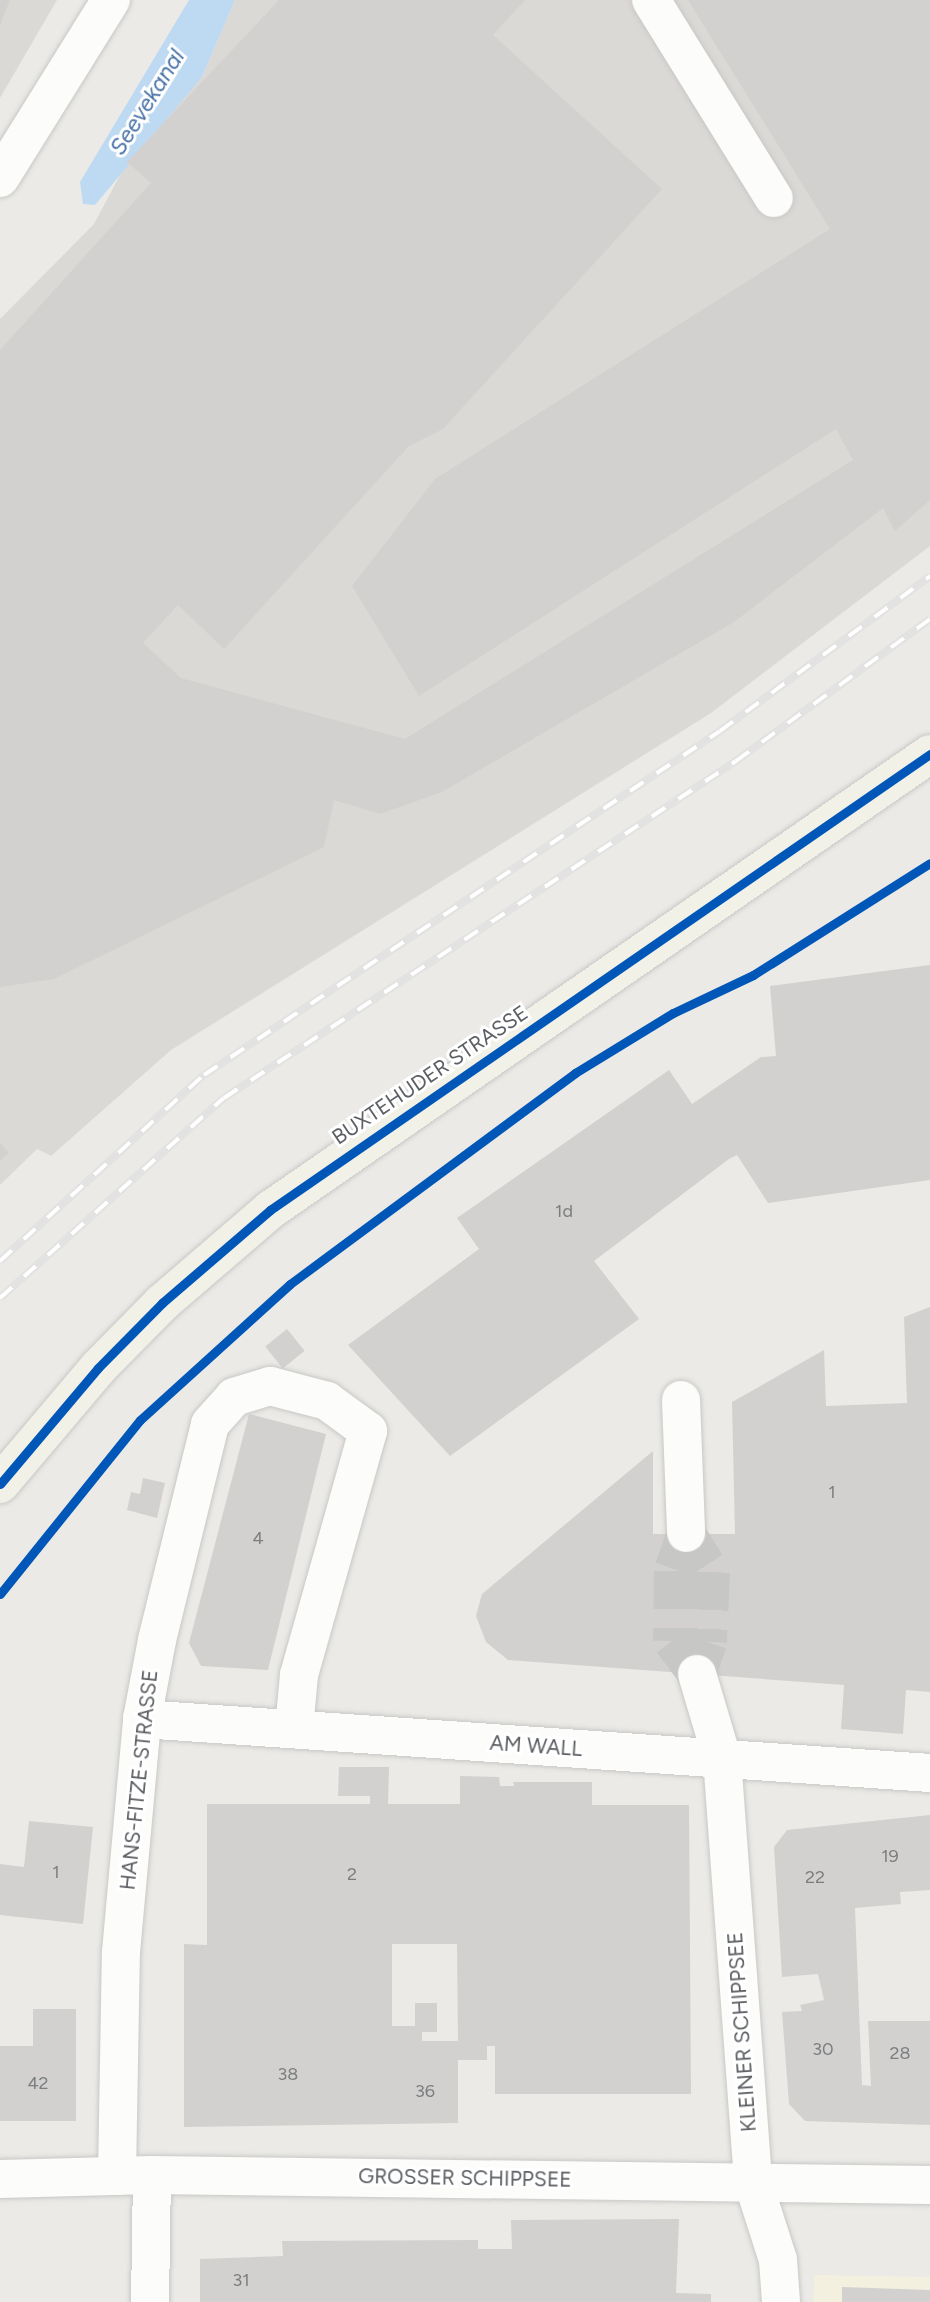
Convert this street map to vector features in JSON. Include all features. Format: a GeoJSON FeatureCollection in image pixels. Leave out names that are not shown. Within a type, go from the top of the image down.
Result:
{"type":"FeatureCollection","features":[{"type":"Feature","properties":{"kind":"main road","name":"BUXTEHUDER STRASSE"},"geometry":{"type":"LineString","coordinates":[[0,1484],[98,1368],[163,1303],[270,1210],[930,754]]}},
{"type":"Feature","properties":{"kind":"street"},"geometry":{"type":"LineString","coordinates":[[0,178],[111,0]]}},
{"type":"Feature","properties":{"kind":"street"},"geometry":{"type":"LineString","coordinates":[[651,0],[774,198]]}},
{"type":"Feature","properties":{"kind":"street","name":"HANS-FITZE-STRASSE"},"geometry":{"type":"LineString","coordinates":[[150,2302],[135,2175],[121,1952],[142,1719],[210,1424],[234,1397],[270,1386],[327,1401],[368,1431],[299,1675],[294,1729]]}},
{"type":"Feature","properties":{"kind":"street"},"geometry":{"type":"LineString","coordinates":[[681,1400],[686,1534]]}},
{"type":"Feature","properties":{"kind":"street","name":"KLEINER SCHIPPSEE"},"geometry":{"type":"LineString","coordinates":[[697,1674],[722,1759],[754,2182],[778,2260],[781,2302]]}},
{"type":"Feature","properties":{"kind":"street","name":"AM WALL"},"geometry":{"type":"LineString","coordinates":[[142,1719],[930,1773]]}},
{"type":"Feature","properties":{"kind":"street","name":"GROSSER SCHIPPSEE"},"geometry":{"type":"LineString","coordinates":[[0,2179],[135,2175],[930,2185]]}},
{"type":"Feature","properties":{"kind":"shaded area"},"geometry":{"type":"Polygon","coordinates":[[[0,0],[57,0],[0,98],[0,0]]]}},
{"type":"Feature","properties":{"kind":"shaded area"},"geometry":{"type":"Polygon","coordinates":[[[235,0],[930,0],[930,546],[711,713],[171,1050],[51,1156],[37,1149],[0,1185],[0,319],[94,224],[127,162],[202,77],[235,0]]]}},
{"type":"Feature","properties":{"kind":"shaded area"},"geometry":{"type":"Polygon","coordinates":[[[814,2275],[930,2277],[930,2302],[814,2302],[814,2275]]]}},
{"type":"Feature","properties":{"kind":"water","name":"Seevekanal"},"geometry":{"type":"Polygon","coordinates":[[[189,0],[235,0],[202,77],[95,205],[83,204],[80,182],[189,0]]]}},
{"type":"Feature","properties":{"kind":"building"},"geometry":{"type":"Polygon","coordinates":[[[0,0],[10,0],[0,25],[0,0]]]}},
{"type":"Feature","properties":{"kind":"building"},"geometry":{"type":"Polygon","coordinates":[[[279,0],[525,0],[493,35],[662,189],[443,429],[409,446],[224,649],[178,605],[143,643],[181,678],[405,739],[853,460],[836,429],[419,696],[352,586],[435,479],[830,229],[688,0],[930,0],[930,500],[895,531],[883,508],[734,622],[442,792],[380,814],[334,800],[324,847],[54,979],[0,987],[0,350],[151,183],[127,162],[279,0]]]}},
{"type":"Feature","properties":{"kind":"building"},"geometry":{"type":"Polygon","coordinates":[[[930,965],[930,1180],[768,1203],[737,1155],[729,1159],[594,1261],[639,1319],[450,1456],[348,1345],[479,1249],[457,1218],[669,1070],[692,1104],[761,1057],[776,1056],[770,986],[930,965]]]}},
{"type":"Feature","properties":{"kind":"building"},"geometry":{"type":"Polygon","coordinates":[[[0,1143],[9,1153],[0,1161],[0,1143]]]}},
{"type":"Feature","properties":{"kind":"building"},"geometry":{"type":"Polygon","coordinates":[[[930,1307],[930,1692],[906,1690],[903,1734],[841,1729],[844,1685],[508,1660],[486,1642],[476,1616],[482,1594],[653,1451],[653,1534],[735,1534],[732,1402],[824,1350],[826,1406],[907,1403],[904,1317],[930,1307]]]}},
{"type":"Feature","properties":{"kind":"building"},"geometry":{"type":"Polygon","coordinates":[[[287,1329],[305,1351],[283,1368],[265,1347],[287,1329]]]}},
{"type":"Feature","properties":{"kind":"building"},"geometry":{"type":"Polygon","coordinates":[[[249,1414],[326,1434],[268,1670],[201,1666],[189,1643],[249,1414]]]}},
{"type":"Feature","properties":{"kind":"building"},"geometry":{"type":"Polygon","coordinates":[[[143,1478],[165,1483],[157,1518],[127,1510],[131,1492],[140,1494],[143,1478]]]}},
{"type":"Feature","properties":{"kind":"building"},"geometry":{"type":"Polygon","coordinates":[[[339,1767],[389,1767],[388,1804],[460,1804],[460,1776],[499,1777],[500,1786],[514,1786],[513,1782],[592,1782],[592,1805],[689,1805],[691,2094],[495,2094],[495,2046],[487,2046],[487,2060],[458,2060],[458,2123],[184,2127],[184,1944],[207,1945],[207,1804],[370,1804],[370,1796],[338,1796],[339,1767]],[[392,1944],[392,2026],[415,2026],[415,2003],[437,2003],[437,2032],[422,2032],[422,2041],[458,2041],[457,1944],[392,1944]]]}},
{"type":"Feature","properties":{"kind":"building"},"geometry":{"type":"Polygon","coordinates":[[[930,1815],[930,1890],[900,1892],[901,1904],[855,1908],[862,2085],[871,2086],[868,2021],[930,2021],[930,2125],[805,2121],[789,2104],[782,2012],[802,2011],[800,2005],[824,2000],[818,1974],[782,1977],[774,1847],[787,1830],[930,1815]]]}},
{"type":"Feature","properties":{"kind":"building"},"geometry":{"type":"Polygon","coordinates":[[[29,1821],[93,1827],[83,1924],[0,1915],[0,1864],[24,1867],[29,1821]]]}},
{"type":"Feature","properties":{"kind":"building"},"geometry":{"type":"Polygon","coordinates":[[[33,2009],[76,2009],[76,2121],[0,2121],[0,2046],[33,2046],[33,2009]]]}},
{"type":"Feature","properties":{"kind":"building"},"geometry":{"type":"Polygon","coordinates":[[[679,2219],[676,2293],[711,2294],[711,2302],[200,2302],[200,2259],[283,2256],[282,2241],[478,2240],[478,2249],[512,2249],[511,2220],[679,2219]]]}},
{"type":"Feature","properties":{"kind":"building"},"geometry":{"type":"Polygon","coordinates":[[[842,2287],[930,2290],[930,2302],[842,2302],[842,2287]]]}},
{"type":"Feature","properties":{"kind":"tunnel"},"geometry":{"type":"LineString","coordinates":[[686,1533],[673,1571],[672,1641],[697,1674]]}},
{"type":"Feature","properties":{"kind":"tunnel"},"geometry":{"type":"LineString","coordinates":[[686,1533],[711,1572],[708,1642],[697,1674]]}},
{"type":"Feature","properties":{"kind":"railway"},"geometry":{"type":"LineString","coordinates":[[0,1261],[204,1075],[720,731],[930,576]]}},
{"type":"Feature","properties":{"kind":"railway"},"geometry":{"type":"LineString","coordinates":[[0,1298],[224,1098],[736,761],[930,619]]}},
{"type":"Feature","properties":{"kind":"cycle path"},"geometry":{"type":"LineString","coordinates":[[0,1484],[98,1368],[162,1303],[270,1210],[930,754]]}},
{"type":"Feature","properties":{"kind":"cycle path"},"geometry":{"type":"LineString","coordinates":[[0,1594],[140,1420],[290,1284],[575,1073],[673,1013],[753,975],[930,863]]}}]}
